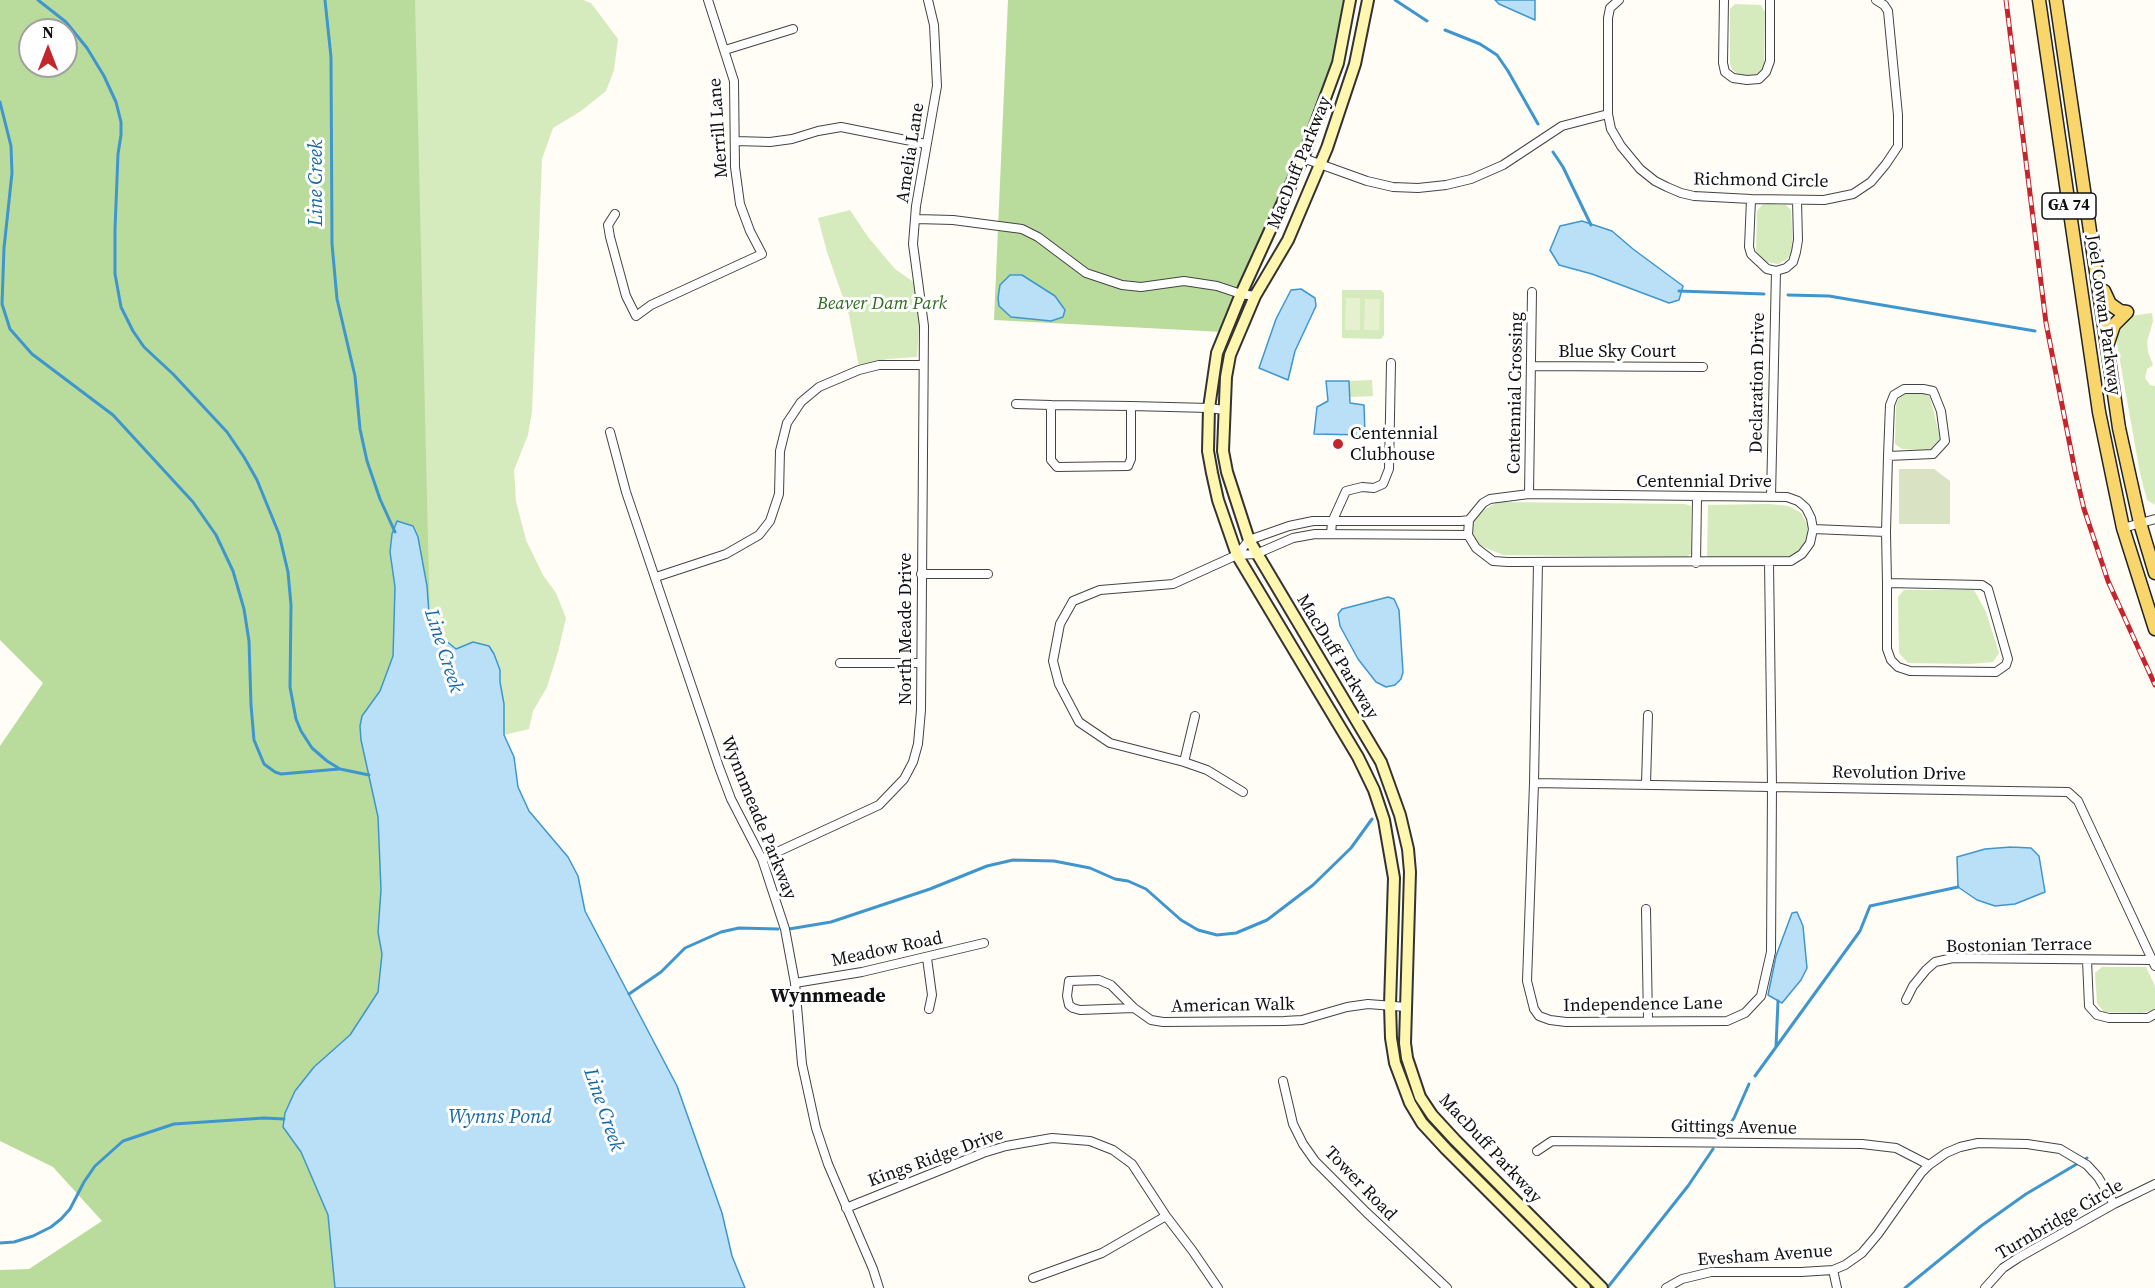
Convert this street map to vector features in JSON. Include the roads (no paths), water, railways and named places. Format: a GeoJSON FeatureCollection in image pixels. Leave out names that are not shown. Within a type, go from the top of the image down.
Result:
{"type":"FeatureCollection","features":[{"type":"Feature","properties":{"kind":"main road","name":"Joel Cowan Parkway"},"geometry":{"type":"LineString","coordinates":[[2039,0],[2099,412],[2123,528],[2155,629]]}},
{"type":"Feature","properties":{"kind":"main road","name":"Joel Cowan Parkway"},"geometry":{"type":"LineString","coordinates":[[2056,0],[2119,428],[2140,523],[2155,573]]}},
{"type":"Feature","properties":{"kind":"main road"},"geometry":{"type":"LineString","coordinates":[[2096,274],[2109,304],[2120,311],[2127,312],[2114,325],[2107,347]]}},
{"type":"Feature","properties":{"kind":"street","name":"Merrill Lane"},"geometry":{"type":"LineString","coordinates":[[615,214],[608,225],[610,237],[626,296],[636,316],[651,305],[762,254],[740,204],[735,167],[734,81],[708,0]]}},
{"type":"Feature","properties":{"kind":"street","name":"Amelia Lane"},"geometry":{"type":"LineString","coordinates":[[923,310],[914,264],[913,244],[936,87],[934,25],[928,0]]}},
{"type":"Feature","properties":{"kind":"street","name":"MacDuff Parkway"},"geometry":{"type":"LineString","coordinates":[[1350,0],[1338,63],[1303,158],[1241,294],[1217,353],[1209,408],[1208,451],[1212,473],[1218,500],[1237,555],[1358,757],[1374,790],[1384,820],[1394,878],[1391,1038],[1395,1063],[1402,1084],[1422,1123],[1585,1288]]}},
{"type":"Feature","properties":{"kind":"street","name":"MacDuff Parkway"},"geometry":{"type":"LineString","coordinates":[[1368,0],[1355,64],[1321,163],[1288,240],[1255,296],[1230,355],[1226,378],[1223,451],[1227,472],[1249,540],[1380,762],[1400,815],[1408,849],[1410,872],[1406,1007],[1407,1058],[1420,1097],[1432,1115],[1602,1288]]}},
{"type":"Feature","properties":{"kind":"street","name":"Richmond Circle"},"geometry":{"type":"LineString","coordinates":[[1619,0],[1610,8],[1608,18],[1608,114],[1611,129],[1621,146],[1640,169],[1655,181],[1681,193],[1694,196],[1797,200],[1824,200],[1853,194],[1870,182],[1898,146],[1898,116],[1888,11],[1876,0]]}},
{"type":"Feature","properties":{"kind":"street"},"geometry":{"type":"LineString","coordinates":[[1724,0],[1723,63],[1725,72],[1733,78],[1747,80],[1759,79],[1766,72],[1770,61],[1770,0]]}},
{"type":"Feature","properties":{"kind":"street"},"geometry":{"type":"LineString","coordinates":[[725,50],[793,28]]}},
{"type":"Feature","properties":{"kind":"street"},"geometry":{"type":"LineString","coordinates":[[1303,158],[1367,181],[1393,187],[1418,188],[1446,184],[1471,179],[1503,165],[1562,126],[1608,114]]}},
{"type":"Feature","properties":{"kind":"street"},"geometry":{"type":"LineString","coordinates":[[736,141],[770,142],[841,127],[926,144]]}},
{"type":"Feature","properties":{"kind":"street"},"geometry":{"type":"LineString","coordinates":[[1751,199],[1749,247],[1751,254],[1767,269],[1776,271],[1786,268],[1793,262],[1796,252],[1797,200]]}},
{"type":"Feature","properties":{"kind":"street"},"geometry":{"type":"LineString","coordinates":[[916,219],[953,220],[1022,229],[1038,237],[1086,273],[1122,285],[1141,287],[1184,281],[1217,286],[1255,296]]}},
{"type":"Feature","properties":{"kind":"street","name":"Declaration Drive"},"geometry":{"type":"LineString","coordinates":[[1771,497],[1776,271]]}},
{"type":"Feature","properties":{"kind":"street","name":"Centennial Crossing"},"geometry":{"type":"LineString","coordinates":[[1529,494],[1532,292]]}},
{"type":"Feature","properties":{"kind":"street","name":"North Meade Drive"},"geometry":{"type":"LineString","coordinates":[[762,859],[879,805],[895,790],[913,762],[918,744],[921,710],[923,310]]}},
{"type":"Feature","properties":{"kind":"street"},"geometry":{"type":"LineString","coordinates":[[1331,534],[1332,522],[1346,491],[1374,488],[1383,484],[1389,469],[1391,363]]}},
{"type":"Feature","properties":{"kind":"street"},"geometry":{"type":"LineString","coordinates":[[656,577],[726,554],[759,535],[770,521],[779,494],[780,451],[787,423],[801,402],[819,387],[859,370],[879,365],[923,365]]}},
{"type":"Feature","properties":{"kind":"street","name":"Blue Sky Court"},"geometry":{"type":"LineString","coordinates":[[1531,366],[1703,368]]}},
{"type":"Feature","properties":{"kind":"street"},"geometry":{"type":"LineString","coordinates":[[1887,583],[1982,585],[1988,589],[2008,659],[2006,665],[1996,672],[1910,670],[1898,667],[1891,660],[1887,649],[1886,532],[1888,456],[1890,405],[1894,395],[1904,389],[1933,391],[1941,411],[1945,441],[1933,454],[1888,456]]}},
{"type":"Feature","properties":{"kind":"street"},"geometry":{"type":"LineString","coordinates":[[1016,404],[1224,410]]}},
{"type":"Feature","properties":{"kind":"street"},"geometry":{"type":"LineString","coordinates":[[1051,405],[1051,460],[1057,467],[1128,466],[1131,459],[1131,406]]}},
{"type":"Feature","properties":{"kind":"street","name":"Wynnmeade Parkway"},"geometry":{"type":"LineString","coordinates":[[610,432],[626,492],[719,767],[731,799],[762,859],[785,929],[795,983],[806,1090],[828,1164],[879,1288]]}},
{"type":"Feature","properties":{"kind":"street","name":"Centennial Drive"},"geometry":{"type":"LineString","coordinates":[[1468,520],[1483,503],[1490,499],[1529,494],[1697,498],[1771,497],[1798,501],[1806,508],[1813,529]]}},
{"type":"Feature","properties":{"kind":"street"},"geometry":{"type":"LineString","coordinates":[[1696,563],[1697,498]]}},
{"type":"Feature","properties":{"kind":"street"},"geometry":{"type":"LineString","coordinates":[[2123,528],[2155,519]]}},
{"type":"Feature","properties":{"kind":"street"},"geometry":{"type":"LineString","coordinates":[[1237,555],[1249,540],[1289,526],[1313,521],[1468,520],[1468,535],[1476,548],[1493,561],[1538,562],[1791,561],[1802,554],[1810,543],[1813,529],[1886,532]]}},
{"type":"Feature","properties":{"kind":"street"},"geometry":{"type":"LineString","coordinates":[[1243,792],[1207,770],[1110,743],[1079,722],[1065,698],[1055,674],[1053,661],[1060,624],[1073,601],[1100,590],[1173,584],[1237,555],[1256,554],[1293,538],[1315,534],[1468,535]]}},
{"type":"Feature","properties":{"kind":"street","name":"Independence Lane"},"geometry":{"type":"LineString","coordinates":[[1538,562],[1534,783],[1527,981],[1534,1009],[1539,1016],[1566,1022],[1727,1021],[1745,1013],[1761,996],[1771,952],[1772,786],[1769,562]]}},
{"type":"Feature","properties":{"kind":"street"},"geometry":{"type":"LineString","coordinates":[[921,574],[988,574]]}},
{"type":"Feature","properties":{"kind":"street"},"geometry":{"type":"LineString","coordinates":[[840,663],[920,663]]}},
{"type":"Feature","properties":{"kind":"street"},"geometry":{"type":"LineString","coordinates":[[1646,784],[1648,715]]}},
{"type":"Feature","properties":{"kind":"street"},"geometry":{"type":"LineString","coordinates":[[1184,762],[1195,716]]}},
{"type":"Feature","properties":{"kind":"street","name":"Revolution Drive"},"geometry":{"type":"LineString","coordinates":[[1534,783],[2068,792],[2078,801],[2153,963]]}},
{"type":"Feature","properties":{"kind":"street"},"geometry":{"type":"LineString","coordinates":[[1646,909],[1648,1020]]}},
{"type":"Feature","properties":{"kind":"street","name":"Meadow Road"},"geometry":{"type":"LineString","coordinates":[[795,983],[862,972],[984,943]]}},
{"type":"Feature","properties":{"kind":"street"},"geometry":{"type":"LineString","coordinates":[[927,958],[932,995],[929,1009]]}},
{"type":"Feature","properties":{"kind":"street","name":"Bostonian Terrace"},"geometry":{"type":"LineString","coordinates":[[1906,1000],[1913,986],[1926,970],[1935,962],[1953,958],[2153,963]]}},
{"type":"Feature","properties":{"kind":"street"},"geometry":{"type":"LineString","coordinates":[[2087,960],[2089,1006],[2097,1015],[2109,1018],[2148,1018],[2155,1014]]}},
{"type":"Feature","properties":{"kind":"street","name":"American Walk"},"geometry":{"type":"LineString","coordinates":[[1134,1008],[1080,1010],[1073,1008],[1069,1005],[1067,996],[1069,981],[1099,980],[1111,985],[1134,1008],[1151,1020],[1163,1022],[1302,1020],[1358,1005],[1406,1007]]}},
{"type":"Feature","properties":{"kind":"street","name":"Tower Road"},"geometry":{"type":"LineString","coordinates":[[1283,1081],[1293,1124],[1315,1161],[1343,1191],[1447,1288]]}},
{"type":"Feature","properties":{"kind":"street","name":"Kings Ridge Drive"},"geometry":{"type":"LineString","coordinates":[[846,1208],[983,1153],[1025,1142],[1071,1138],[1090,1141],[1122,1155],[1132,1164],[1218,1288]]}},
{"type":"Feature","properties":{"kind":"street","name":"Gittings Avenue"},"geometry":{"type":"LineString","coordinates":[[1537,1151],[1552,1141],[1863,1144],[1896,1148],[1929,1165]]}},
{"type":"Feature","properties":{"kind":"street","name":"Evesham Avenue"},"geometry":{"type":"LineString","coordinates":[[1666,1288],[1682,1279],[1711,1272],[1778,1273],[1833,1270],[1862,1253],[1929,1165],[1946,1153],[1978,1143],[2026,1144],[2060,1149],[2086,1164],[2098,1177],[2114,1204]]}},
{"type":"Feature","properties":{"kind":"street","name":"Turnbridge Circle"},"geometry":{"type":"LineString","coordinates":[[1985,1288],[2003,1268],[2018,1258],[2114,1204],[2155,1184]]}},
{"type":"Feature","properties":{"kind":"street"},"geometry":{"type":"LineString","coordinates":[[1033,1278],[1102,1253],[1166,1216]]}},
{"type":"Feature","properties":{"kind":"street"},"geometry":{"type":"LineString","coordinates":[[1833,1270],[1838,1288]]}},
{"type":"Feature","properties":{"kind":"water"},"geometry":{"type":"Polygon","coordinates":[[[1495,0],[1535,0],[1535,20],[1499,4],[1495,0]]]}},
{"type":"Feature","properties":{"kind":"water"},"geometry":{"type":"Polygon","coordinates":[[[1582,221],[1612,231],[1683,286],[1679,300],[1669,303],[1592,274],[1559,265],[1550,250],[1560,226],[1582,221]]]}},
{"type":"Feature","properties":{"kind":"water"},"geometry":{"type":"Polygon","coordinates":[[[1010,275],[1022,275],[1055,296],[1065,310],[1063,317],[1051,321],[1011,317],[999,306],[998,298],[1000,285],[1010,275]]]}},
{"type":"Feature","properties":{"kind":"water"},"geometry":{"type":"Polygon","coordinates":[[[1301,289],[1315,298],[1316,306],[1295,351],[1288,380],[1259,368],[1276,319],[1291,290],[1301,289]]]}},
{"type":"Feature","properties":{"kind":"water"},"geometry":{"type":"Polygon","coordinates":[[[1326,381],[1349,381],[1350,403],[1364,405],[1365,435],[1314,434],[1317,407],[1328,401],[1326,381]]]}},
{"type":"Feature","properties":{"kind":"water","name":"Wynns Pond"},"geometry":{"type":"Polygon","coordinates":[[[397,521],[413,526],[418,537],[433,630],[456,649],[473,642],[489,646],[494,654],[500,670],[504,704],[504,735],[514,757],[518,787],[529,811],[568,857],[578,876],[585,911],[677,1086],[722,1213],[732,1256],[745,1288],[335,1288],[328,1215],[301,1152],[283,1127],[285,1113],[295,1091],[314,1067],[350,1035],[378,992],[382,954],[378,932],[381,890],[378,817],[360,726],[362,716],[380,691],[393,656],[395,587],[390,552],[392,534],[397,521]]]}},
{"type":"Feature","properties":{"kind":"water"},"geometry":{"type":"Polygon","coordinates":[[[1388,597],[1394,599],[1399,610],[1403,672],[1401,679],[1395,685],[1386,687],[1376,682],[1358,659],[1340,626],[1338,614],[1342,609],[1388,597]]]}},
{"type":"Feature","properties":{"kind":"water"},"geometry":{"type":"Polygon","coordinates":[[[2031,848],[2039,856],[2045,892],[2015,904],[1995,906],[1977,900],[1958,887],[1957,857],[1985,849],[2031,848]]]}},
{"type":"Feature","properties":{"kind":"water"},"geometry":{"type":"Polygon","coordinates":[[[1797,912],[1803,926],[1807,968],[1801,980],[1782,1003],[1768,995],[1776,956],[1792,913],[1797,912]]]}},
{"type":"Feature","properties":{"kind":"waterway"},"geometry":{"type":"LineString","coordinates":[[38,0],[66,22],[87,48],[116,102],[121,122],[121,135],[118,154],[115,274],[121,307],[144,347],[173,374],[227,432],[257,480],[279,534],[288,572],[291,605],[290,687],[296,719],[301,731],[312,748],[327,761],[340,769],[369,775]]}},
{"type":"Feature","properties":{"kind":"waterway","name":"Line Creek"},"geometry":{"type":"LineString","coordinates":[[325,0],[331,57],[332,244],[337,299],[355,376],[360,429],[367,461],[380,499],[395,532]]}},
{"type":"Feature","properties":{"kind":"waterway"},"geometry":{"type":"LineString","coordinates":[[1395,0],[1427,21]]}},
{"type":"Feature","properties":{"kind":"waterway"},"geometry":{"type":"LineString","coordinates":[[1445,30],[1480,44],[1497,55],[1538,124]]}},
{"type":"Feature","properties":{"kind":"waterway"},"geometry":{"type":"LineString","coordinates":[[0,102],[11,146],[12,173],[4,248],[2,304],[10,329],[32,354],[113,415],[193,502],[216,535],[233,571],[244,609],[249,641],[254,740],[264,764],[281,774],[339,769]]}},
{"type":"Feature","properties":{"kind":"waterway"},"geometry":{"type":"LineString","coordinates":[[1553,152],[1563,167],[1591,225]]}},
{"type":"Feature","properties":{"kind":"waterway"},"geometry":{"type":"LineString","coordinates":[[1679,291],[1764,294]]}},
{"type":"Feature","properties":{"kind":"waterway"},"geometry":{"type":"LineString","coordinates":[[1788,295],[1829,296],[2035,331]]}},
{"type":"Feature","properties":{"kind":"waterway"},"geometry":{"type":"LineString","coordinates":[[789,929],[831,922],[930,889],[987,866],[1013,860],[1054,861],[1090,868],[1146,889],[1181,920],[1198,930],[1217,935],[1236,933],[1267,920],[1313,885],[1351,848],[1372,819]]}},
{"type":"Feature","properties":{"kind":"waterway"},"geometry":{"type":"LineString","coordinates":[[1755,1076],[1860,931],[1870,906],[1958,887]]}},
{"type":"Feature","properties":{"kind":"waterway"},"geometry":{"type":"LineString","coordinates":[[629,994],[661,972],[685,948],[721,932],[739,928],[778,929]]}},
{"type":"Feature","properties":{"kind":"waterway"},"geometry":{"type":"LineString","coordinates":[[1776,1047],[1778,1001]]}},
{"type":"Feature","properties":{"kind":"waterway"},"geometry":{"type":"LineString","coordinates":[[1722,1136],[1734,1118],[1749,1084]]}},
{"type":"Feature","properties":{"kind":"waterway"},"geometry":{"type":"LineString","coordinates":[[0,1243],[14,1242],[33,1236],[61,1219],[70,1209],[95,1166],[123,1141],[174,1124],[264,1118],[284,1119]]}},
{"type":"Feature","properties":{"kind":"waterway"},"geometry":{"type":"LineString","coordinates":[[1608,1287],[1688,1186],[1713,1149]]}},
{"type":"Feature","properties":{"kind":"waterway"},"geometry":{"type":"LineString","coordinates":[[1905,1288],[1981,1226],[2026,1194],[2087,1158]]}},
{"type":"Feature","properties":{"kind":"railway"},"geometry":{"type":"LineString","coordinates":[[2006,0],[2046,323],[2075,471],[2084,509],[2108,581],[2155,685]]}},
{"type":"Feature","properties":{"kind":"place","name":"Centennial Clubhouse"},"geometry":{"type":"Point","coordinates":[1338,444]}},
{"type":"Feature","properties":{"kind":"district","name":"Wynnmeade"},"geometry":{"type":"Point","coordinates":[828,997]}},
{"type":"Feature","properties":{"kind":"park label","name":"Beaver Dam Park"},"geometry":{"type":"Point","coordinates":[882,304]}}]}
